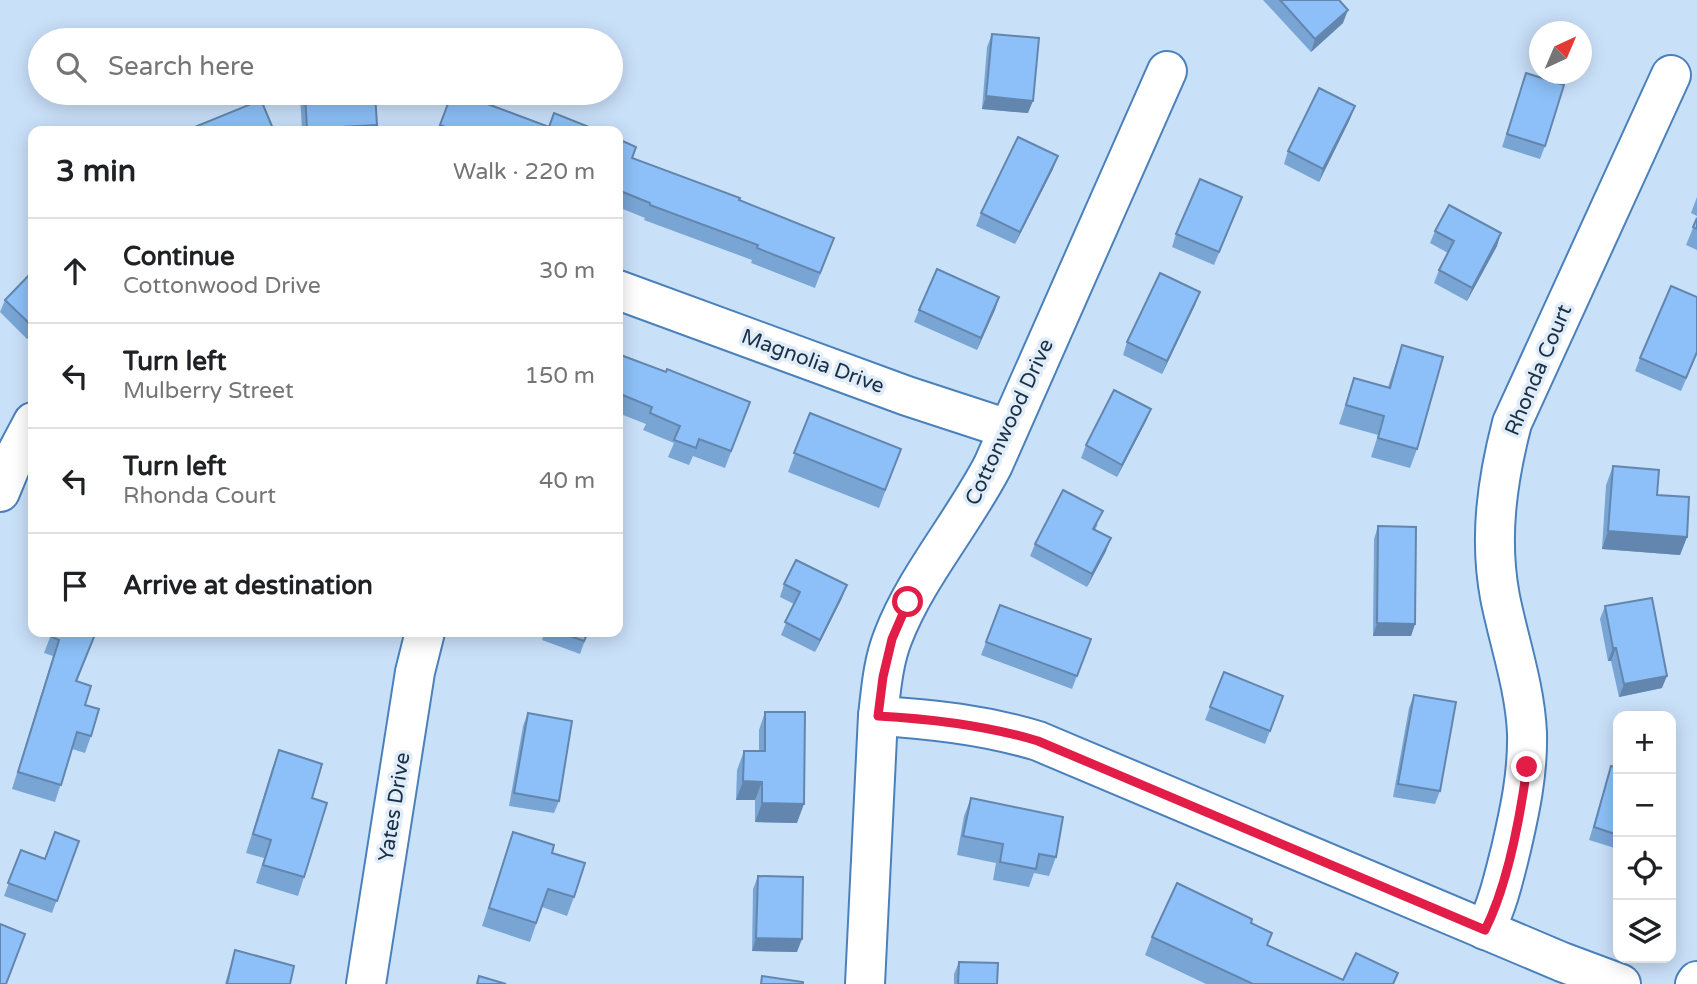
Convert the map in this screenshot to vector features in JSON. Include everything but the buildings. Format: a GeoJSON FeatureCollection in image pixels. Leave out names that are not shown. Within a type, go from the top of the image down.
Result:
{"type":"FeatureCollection","features":[{"type":"Feature","properties":{"kind":"street","name":"Cottonwood Drive"},"geometry":{"type":"LineString","coordinates":[[865,984],[878,716],[892,639],[908,602],[975,500],[1167,71]]}},
{"type":"Feature","properties":{"kind":"street","name":"Rhonda Court"},"geometry":{"type":"LineString","coordinates":[[1485,930],[1497,906],[1523,799],[1527,767],[1523,697],[1495,562],[1495,517],[1503,458],[1512,423],[1671,75]]}},
{"type":"Feature","properties":{"kind":"street","name":"Magnolia Drive"},"geometry":{"type":"LineString","coordinates":[[623,292],[907,396],[1008,429]]}},
{"type":"Feature","properties":{"kind":"street"},"geometry":{"type":"LineString","coordinates":[[0,492],[13,458],[28,431]]}},
{"type":"Feature","properties":{"kind":"street","name":"Yates Drive"},"geometry":{"type":"LineString","coordinates":[[366,984],[415,672],[424,637]]}},
{"type":"Feature","properties":{"kind":"street"},"geometry":{"type":"LineString","coordinates":[[878,716],[939,720],[1001,730],[1038,741],[1485,930],[1621,984]]}},
{"type":"Feature","properties":{"kind":"route"},"geometry":{"type":"LineString","coordinates":[[908,602],[892,639],[878,716],[939,720],[1001,730],[1038,741],[1485,930],[1497,906],[1523,799],[1527,767]]}}]}
